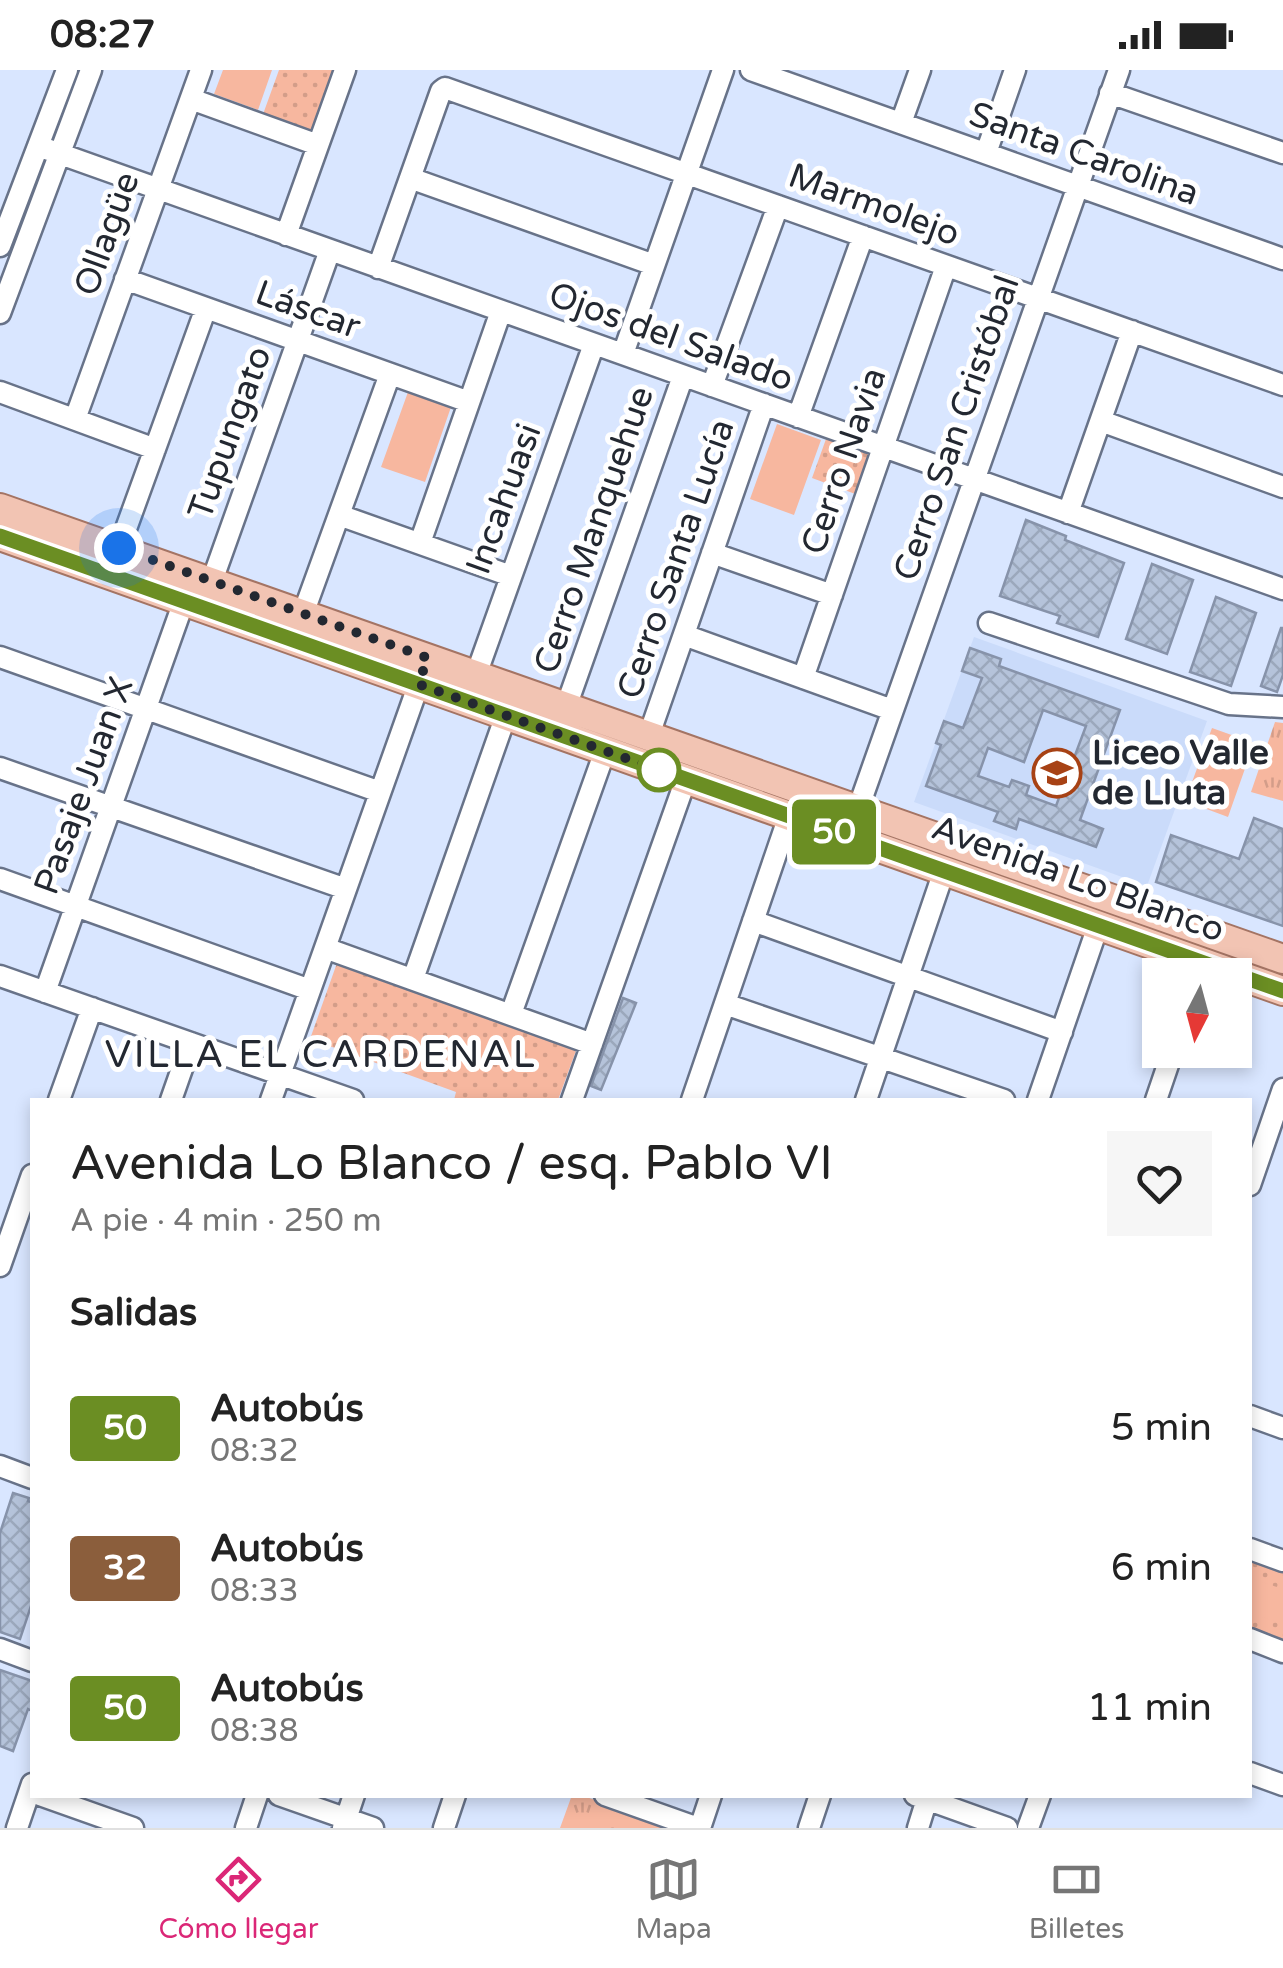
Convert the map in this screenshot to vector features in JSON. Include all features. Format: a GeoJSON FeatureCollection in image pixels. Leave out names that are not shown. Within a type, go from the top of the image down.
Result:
{"type":"FeatureCollection","features":[{"type":"Feature","properties":{"kind":"main road","name":"Avenida Lo Blanco"},"geometry":{"type":"LineString","coordinates":[[0,508],[304,614],[506,716],[1055,910],[1175,958]]}},
{"type":"Feature","properties":{"kind":"main road","name":"Avenida Lo Blanco"},"geometry":{"type":"LineString","coordinates":[[0,536],[184,601],[423,672],[476,675],[1283,959]]}},
{"type":"Feature","properties":{"kind":"main road"},"geometry":{"type":"LineString","coordinates":[[1055,910],[1065,882]]}},
{"type":"Feature","properties":{"kind":"main road","name":"Avenida Lo Blanco"},"geometry":{"type":"LineString","coordinates":[[1252,983],[1283,991]]}},
{"type":"Feature","properties":{"kind":"street"},"geometry":{"type":"LineString","coordinates":[[0,246],[67,70]]}},
{"type":"Feature","properties":{"kind":"street"},"geometry":{"type":"LineString","coordinates":[[0,313],[91,70]]}},
{"type":"Feature","properties":{"kind":"street","name":"Ollagüe"},"geometry":{"type":"LineString","coordinates":[[75,419],[201,70]]}},
{"type":"Feature","properties":{"kind":"street"},"geometry":{"type":"LineString","coordinates":[[286,235],[345,70]]}},
{"type":"Feature","properties":{"kind":"street"},"geometry":{"type":"LineString","coordinates":[[622,354],[723,70]]}},
{"type":"Feature","properties":{"kind":"street","name":"Santa Carolina"},"geometry":{"type":"LineString","coordinates":[[751,70],[1282,257]]}},
{"type":"Feature","properties":{"kind":"street"},"geometry":{"type":"LineString","coordinates":[[815,92],[823,70]]}},
{"type":"Feature","properties":{"kind":"street"},"geometry":{"type":"LineString","coordinates":[[901,123],[920,70]]}},
{"type":"Feature","properties":{"kind":"street"},"geometry":{"type":"LineString","coordinates":[[986,153],[1015,70]]}},
{"type":"Feature","properties":{"kind":"street","name":"Cerro San Cristóbal"},"geometry":{"type":"LineString","coordinates":[[858,808],[1118,70]]}},
{"type":"Feature","properties":{"kind":"street","name":"Marmolejo"},"geometry":{"type":"LineString","coordinates":[[410,178],[444,88],[1283,385]]}},
{"type":"Feature","properties":{"kind":"street"},"geometry":{"type":"LineString","coordinates":[[1110,93],[1283,153]]}},
{"type":"Feature","properties":{"kind":"street"},"geometry":{"type":"LineString","coordinates":[[191,99],[318,144]]}},
{"type":"Feature","properties":{"kind":"street","name":"Ojos del Salado"},"geometry":{"type":"LineString","coordinates":[[38,146],[1283,589]]}},
{"type":"Feature","properties":{"kind":"street"},"geometry":{"type":"LineString","coordinates":[[378,268],[410,178],[654,264]]}},
{"type":"Feature","properties":{"kind":"street","name":"Cerro Manquehue"},"geometry":{"type":"LineString","coordinates":[[712,386],[778,206]]}},
{"type":"Feature","properties":{"kind":"street"},"geometry":{"type":"LineString","coordinates":[[798,416],[863,236]]}},
{"type":"Feature","properties":{"kind":"street","name":"Tupungato"},"geometry":{"type":"LineString","coordinates":[[212,582],[330,250]]}},
{"type":"Feature","properties":{"kind":"street","name":"Cerro Navia"},"geometry":{"type":"LineString","coordinates":[[803,678],[946,266]]}},
{"type":"Feature","properties":{"kind":"street","name":"Láscar"},"geometry":{"type":"LineString","coordinates":[[126,279],[469,402]]}},
{"type":"Feature","properties":{"kind":"street"},"geometry":{"type":"LineString","coordinates":[[119,548],[206,308]]}},
{"type":"Feature","properties":{"kind":"street"},"geometry":{"type":"LineString","coordinates":[[420,543],[501,311]]}},
{"type":"Feature","properties":{"kind":"street"},"geometry":{"type":"LineString","coordinates":[[1068,512],[1132,331]]}},
{"type":"Feature","properties":{"kind":"street","name":"Incahuasi"},"geometry":{"type":"LineString","coordinates":[[476,675],[594,344]]}},
{"type":"Feature","properties":{"kind":"street"},"geometry":{"type":"LineString","coordinates":[[304,614],[390,374]]}},
{"type":"Feature","properties":{"kind":"street","name":"Cerro Manquehue"},"geometry":{"type":"LineString","coordinates":[[566,707],[683,376]]}},
{"type":"Feature","properties":{"kind":"street"},"geometry":{"type":"LineString","coordinates":[[0,392],[155,449]]}},
{"type":"Feature","properties":{"kind":"street","name":"Cerro Santa Lucía"},"geometry":{"type":"LineString","coordinates":[[649,736],[764,404]]}},
{"type":"Feature","properties":{"kind":"street"},"geometry":{"type":"LineString","coordinates":[[1100,421],[1283,487]]}},
{"type":"Feature","properties":{"kind":"street"},"geometry":{"type":"LineString","coordinates":[[339,514],[511,576]]}},
{"type":"Feature","properties":{"kind":"street"},"geometry":{"type":"LineString","coordinates":[[712,553],[832,595]]}},
{"type":"Feature","properties":{"kind":"street","name":"Pasaje Juan X"},"geometry":{"type":"LineString","coordinates":[[45,992],[184,601]]}},
{"type":"Feature","properties":{"kind":"street"},"geometry":{"type":"LineString","coordinates":[[989,623],[1229,704],[1283,708]]}},
{"type":"Feature","properties":{"kind":"street"},"geometry":{"type":"LineString","coordinates":[[684,635],[892,710]]}},
{"type":"Feature","properties":{"kind":"street"},"geometry":{"type":"LineString","coordinates":[[0,657],[380,792]]}},
{"type":"Feature","properties":{"kind":"street"},"geometry":{"type":"LineString","coordinates":[[272,1098],[423,672]]}},
{"type":"Feature","properties":{"kind":"street"},"geometry":{"type":"LineString","coordinates":[[413,979],[506,716]]}},
{"type":"Feature","properties":{"kind":"street"},"geometry":{"type":"LineString","coordinates":[[511,1014],[605,751]]}},
{"type":"Feature","properties":{"kind":"street"},"geometry":{"type":"LineString","coordinates":[[0,768],[346,890]]}},
{"type":"Feature","properties":{"kind":"street"},"geometry":{"type":"LineString","coordinates":[[573,1098],[686,779]]}},
{"type":"Feature","properties":{"kind":"street"},"geometry":{"type":"LineString","coordinates":[[700,1098],[725,1004],[789,816]]}},
{"type":"Feature","properties":{"kind":"street"},"geometry":{"type":"LineString","coordinates":[[867,1098],[944,871]]}},
{"type":"Feature","properties":{"kind":"street"},"geometry":{"type":"LineString","coordinates":[[0,879],[310,990]]}},
{"type":"Feature","properties":{"kind":"street"},"geometry":{"type":"LineString","coordinates":[[753,921],[1062,1032]]}},
{"type":"Feature","properties":{"kind":"street"},"geometry":{"type":"LineString","coordinates":[[1039,1098],[1098,926]]}},
{"type":"Feature","properties":{"kind":"street"},"geometry":{"type":"LineString","coordinates":[[325,948],[592,1044]]}},
{"type":"Feature","properties":{"kind":"street"},"geometry":{"type":"LineString","coordinates":[[0,976],[348,1098]]}},
{"type":"Feature","properties":{"kind":"street"},"geometry":{"type":"LineString","coordinates":[[725,1004],[998,1098]]}},
{"type":"Feature","properties":{"kind":"street"},"geometry":{"type":"LineString","coordinates":[[60,1098],[92,1008]]}},
{"type":"Feature","properties":{"kind":"street"},"geometry":{"type":"LineString","coordinates":[[172,1098],[192,1043]]}},
{"type":"Feature","properties":{"kind":"street"},"geometry":{"type":"LineString","coordinates":[[1157,1098],[1167,1068]]}},
{"type":"Feature","properties":{"kind":"street"},"geometry":{"type":"LineString","coordinates":[[1252,1178],[1283,1089]]}},
{"type":"Feature","properties":{"kind":"street"},"geometry":{"type":"LineString","coordinates":[[0,1266],[5,1236],[30,1180]]}},
{"type":"Feature","properties":{"kind":"street"},"geometry":{"type":"LineString","coordinates":[[5,1236],[30,1245]]}},
{"type":"Feature","properties":{"kind":"street"},"geometry":{"type":"LineString","coordinates":[[1252,1417],[1283,1428]]}},
{"type":"Feature","properties":{"kind":"street"},"geometry":{"type":"LineString","coordinates":[[0,1466],[30,1477]]}},
{"type":"Feature","properties":{"kind":"street"},"geometry":{"type":"LineString","coordinates":[[1252,1550],[1283,1561]]}},
{"type":"Feature","properties":{"kind":"street"},"geometry":{"type":"LineString","coordinates":[[1252,1640],[1283,1652]]}},
{"type":"Feature","properties":{"kind":"street"},"geometry":{"type":"LineString","coordinates":[[0,1649],[30,1660]]}},
{"type":"Feature","properties":{"kind":"street"},"geometry":{"type":"LineString","coordinates":[[1252,1774],[1283,1785]]}},
{"type":"Feature","properties":{"kind":"street"},"geometry":{"type":"LineString","coordinates":[[17,1828],[31,1798]]}},
{"type":"Feature","properties":{"kind":"street"},"geometry":{"type":"LineString","coordinates":[[53,1798],[133,1828]]}},
{"type":"Feature","properties":{"kind":"street"},"geometry":{"type":"LineString","coordinates":[[246,1828],[256,1798]]}},
{"type":"Feature","properties":{"kind":"street"},"geometry":{"type":"LineString","coordinates":[[286,1798],[345,1823],[373,1828]]}},
{"type":"Feature","properties":{"kind":"street"},"geometry":{"type":"LineString","coordinates":[[345,1823],[353,1798]]}},
{"type":"Feature","properties":{"kind":"street"},"geometry":{"type":"LineString","coordinates":[[444,1828],[454,1798]]}},
{"type":"Feature","properties":{"kind":"street"},"geometry":{"type":"LineString","coordinates":[[614,1798],[699,1828],[710,1798]]}},
{"type":"Feature","properties":{"kind":"street"},"geometry":{"type":"LineString","coordinates":[[809,1828],[819,1798]]}},
{"type":"Feature","properties":{"kind":"street"},"geometry":{"type":"LineString","coordinates":[[918,1798],[918,1828]]}},
{"type":"Feature","properties":{"kind":"street"},"geometry":{"type":"LineString","coordinates":[[922,1798],[981,1824],[1008,1828]]}},
{"type":"Feature","properties":{"kind":"street"},"geometry":{"type":"LineString","coordinates":[[1028,1828],[1039,1798]]}},
{"type":"Feature","properties":{"kind":"shaded area","name":"Liceo Valle de Lluta"},"geometry":{"type":"Polygon","coordinates":[[[974,637],[1207,721],[1147,886],[914,802],[974,637]]]}},
{"type":"Feature","properties":{"kind":"green space"},"geometry":{"type":"Polygon","coordinates":[[[223,70],[272,70],[258,110],[214,94],[223,70]]]}},
{"type":"Feature","properties":{"kind":"green space"},"geometry":{"type":"Polygon","coordinates":[[[279,70],[339,70],[315,136],[262,117],[279,70]]]}},
{"type":"Feature","properties":{"kind":"green space"},"geometry":{"type":"Polygon","coordinates":[[[408,392],[451,407],[425,482],[381,467],[408,392]]]}},
{"type":"Feature","properties":{"kind":"green space"},"geometry":{"type":"Polygon","coordinates":[[[777,424],[821,440],[794,515],[750,499],[777,424]]]}},
{"type":"Feature","properties":{"kind":"green space"},"geometry":{"type":"Polygon","coordinates":[[[826,439],[873,456],[858,495],[812,478],[826,439]]]}},
{"type":"Feature","properties":{"kind":"green space"},"geometry":{"type":"Polygon","coordinates":[[[1275,722],[1283,723],[1283,801],[1251,792],[1275,722]]]}},
{"type":"Feature","properties":{"kind":"green space"},"geometry":{"type":"Polygon","coordinates":[[[1212,728],[1254,743],[1228,817],[1185,801],[1212,728]]]}},
{"type":"Feature","properties":{"kind":"green space"},"geometry":{"type":"Polygon","coordinates":[[[337,963],[577,1048],[559,1098],[454,1098],[456,1092],[310,1039],[337,963]]]}},
{"type":"Feature","properties":{"kind":"green space"},"geometry":{"type":"Polygon","coordinates":[[[1252,1557],[1283,1568],[1283,1643],[1252,1632],[1252,1557]]]}},
{"type":"Feature","properties":{"kind":"green space"},"geometry":{"type":"Polygon","coordinates":[[[1252,1579],[1283,1589],[1283,1624],[1252,1614],[1252,1579]]]}},
{"type":"Feature","properties":{"kind":"green space"},"geometry":{"type":"Polygon","coordinates":[[[571,1798],[589,1798],[673,1828],[560,1828],[571,1798]]]}},
{"type":"Feature","properties":{"kind":"building"},"geometry":{"type":"Polygon","coordinates":[[[1026,520],[1124,563],[1098,637],[1057,623],[1060,616],[1000,596],[1026,520]]]}},
{"type":"Feature","properties":{"kind":"building"},"geometry":{"type":"Polygon","coordinates":[[[1152,564],[1193,580],[1167,654],[1126,639],[1152,564]]]}},
{"type":"Feature","properties":{"kind":"building"},"geometry":{"type":"Polygon","coordinates":[[[1216,597],[1256,613],[1231,686],[1190,672],[1216,597]]]}},
{"type":"Feature","properties":{"kind":"building"},"geometry":{"type":"Polygon","coordinates":[[[1281,628],[1283,675],[1277,692],[1261,686],[1281,628]]]}},
{"type":"Feature","properties":{"kind":"building"},"geometry":{"type":"Polygon","coordinates":[[[970,648],[1001,659],[999,666],[1120,710],[1080,820],[1103,829],[1096,847],[1019,819],[1016,829],[994,821],[998,812],[926,786],[941,745],[936,743],[944,721],[963,728],[982,678],[962,671],[970,648]],[[1043,710],[1024,762],[988,748],[978,776],[1009,787],[1012,780],[1029,786],[1026,795],[1056,806],[1086,726],[1043,710]]]}},
{"type":"Feature","properties":{"kind":"building"},"geometry":{"type":"Polygon","coordinates":[[[1254,818],[1283,829],[1283,926],[1156,882],[1171,835],[1239,859],[1254,818]]]}},
{"type":"Feature","properties":{"kind":"building"},"geometry":{"type":"Polygon","coordinates":[[[623,998],[636,1003],[601,1090],[591,1086],[623,998]]]}},
{"type":"Feature","properties":{"kind":"building"},"geometry":{"type":"Polygon","coordinates":[[[13,1493],[29,1498],[30,1609],[20,1639],[0,1632],[0,1533],[13,1493]]]}},
{"type":"Feature","properties":{"kind":"building"},"geometry":{"type":"Polygon","coordinates":[[[0,1670],[30,1680],[30,1710],[13,1751],[0,1746],[0,1670]]]}},
{"type":"Feature","properties":{"kind":"bus line","name":"50"},"geometry":{"type":"LineString","coordinates":[[0,536],[1283,991]]}},
{"type":"Feature","properties":{"kind":"place","name":"Liceo Valle de Lluta"},"geometry":{"type":"Point","coordinates":[1057,773]}},
{"type":"Feature","properties":{"kind":"district","name":"VILLA EL CARDENAL"},"geometry":{"type":"Point","coordinates":[321,1055]}},
{"type":"Feature","properties":{"kind":"route"},"geometry":{"type":"LineString","coordinates":[[119,548],[428,658],[418,684],[659,770]]}}]}
